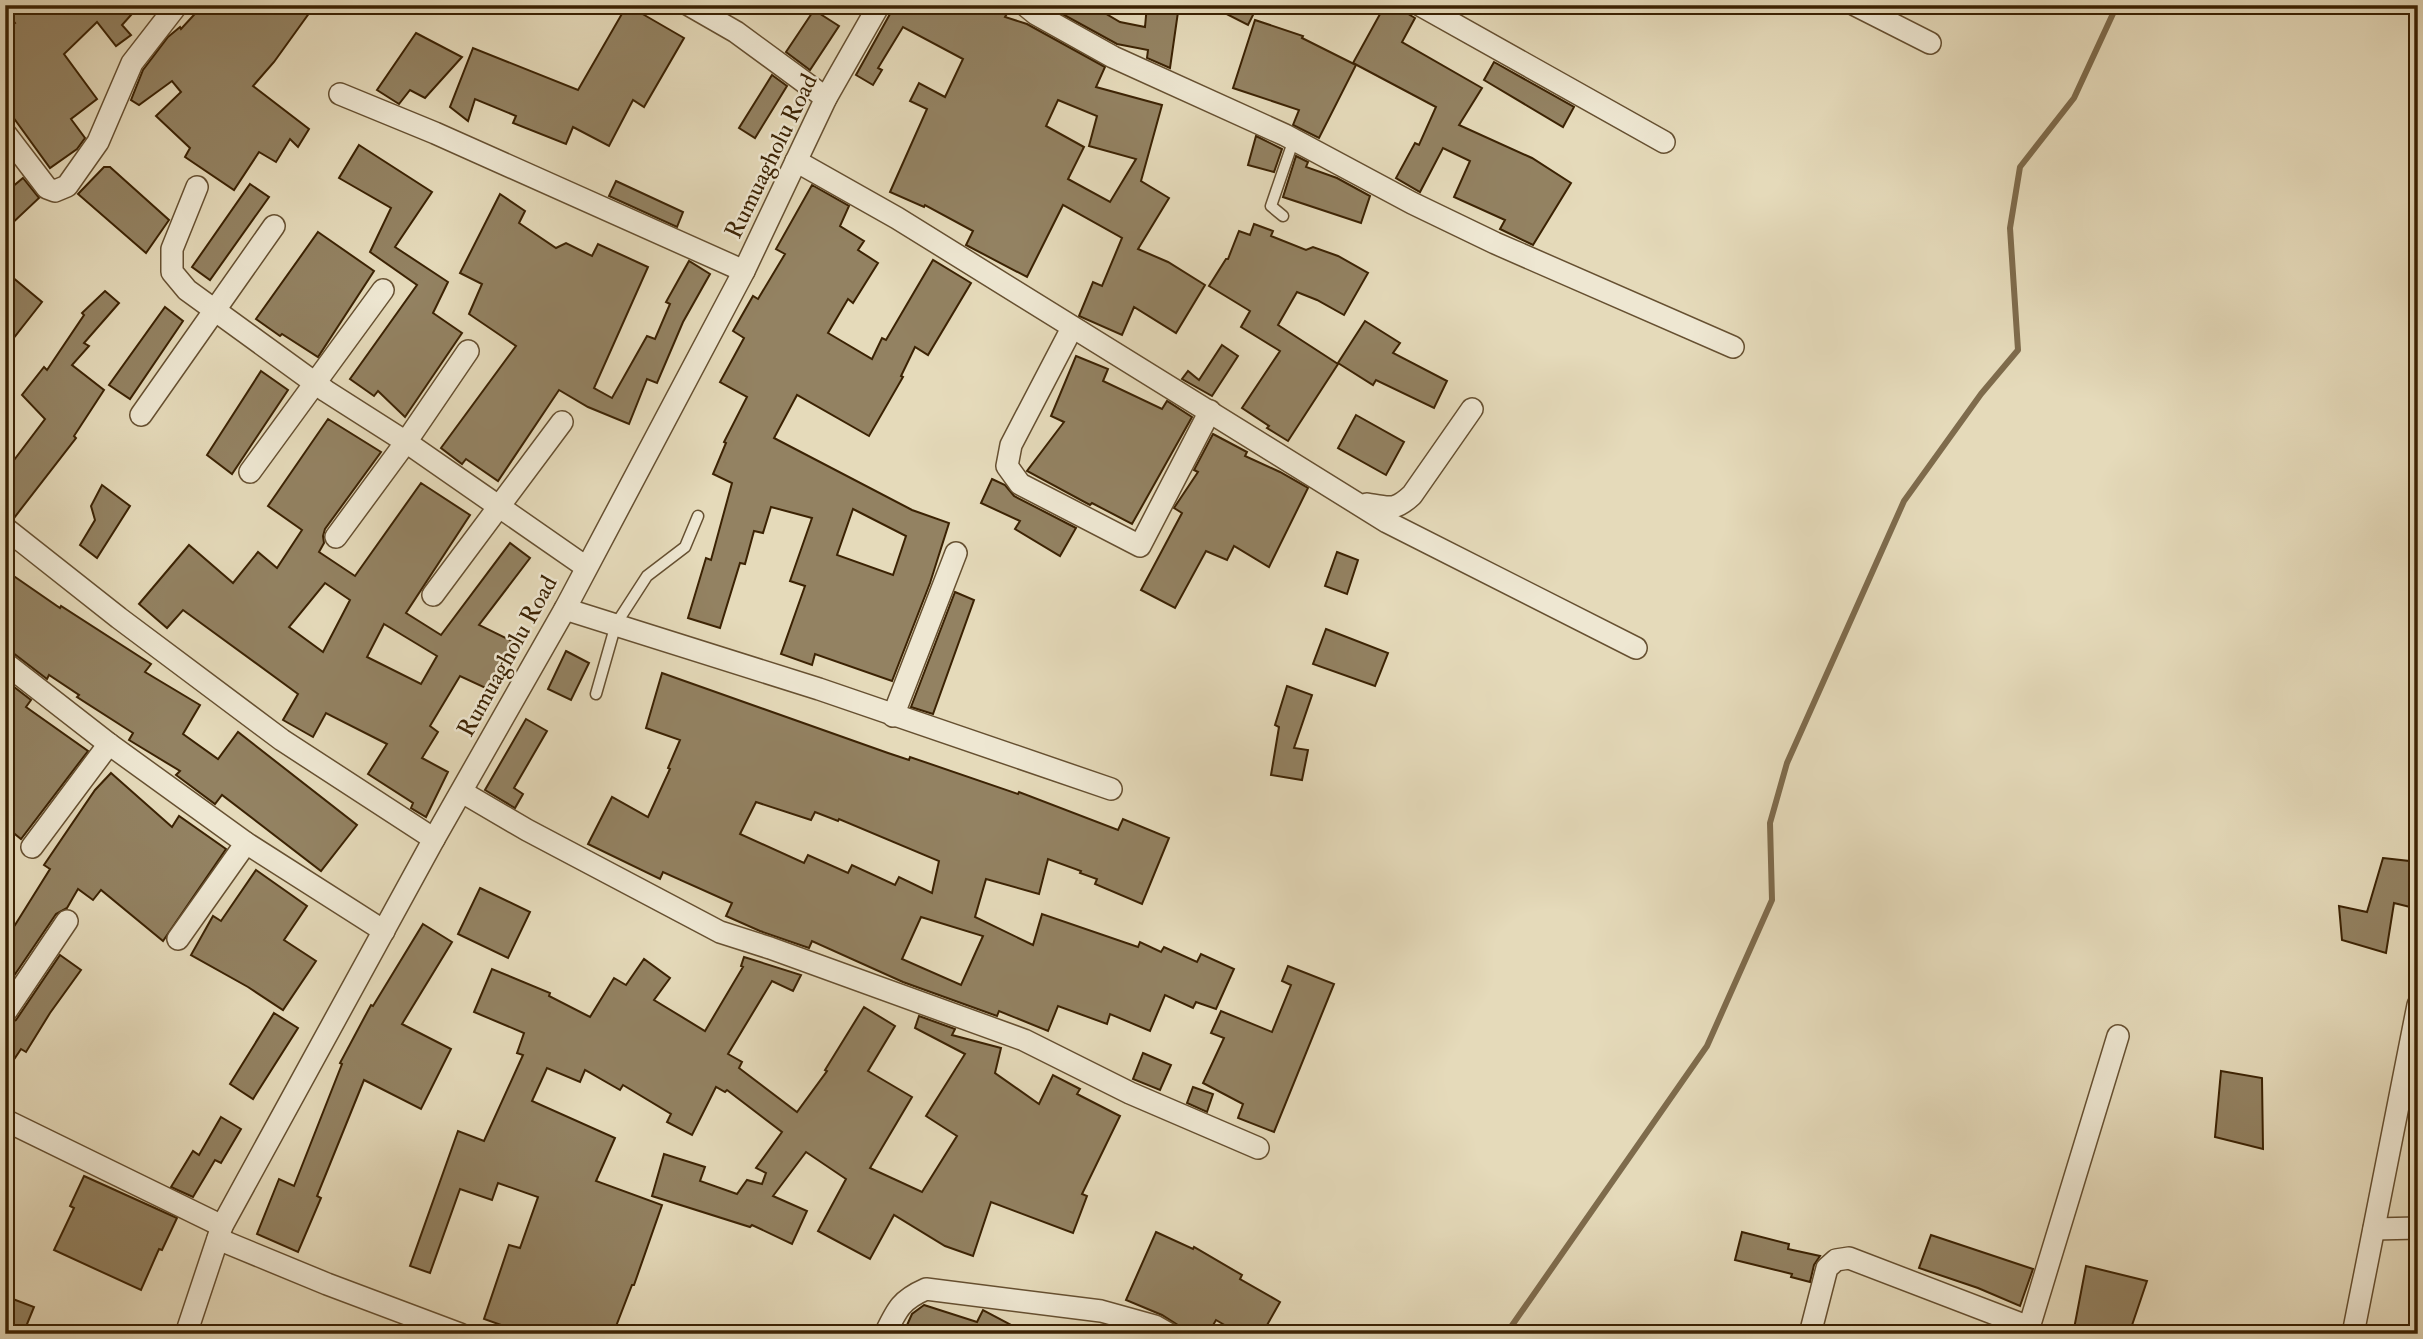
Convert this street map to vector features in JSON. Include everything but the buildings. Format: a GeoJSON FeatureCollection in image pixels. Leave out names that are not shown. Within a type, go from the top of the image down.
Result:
{"type":"FeatureCollection","features":[{"type":"Feature","properties":{"kind":"street"},"geometry":{"type":"LineString","coordinates":[[5,133],[47,188],[55,191],[66,186],[98,142],[132,64],[177,5]]}},
{"type":"Feature","properties":{"kind":"street"},"geometry":{"type":"LineString","coordinates":[[689,5],[736,32],[826,98]]}},
{"type":"Feature","properties":{"kind":"street","name":"Rumuagholu Road"},"geometry":{"type":"LineString","coordinates":[[186,1334],[220,1233],[434,839],[565,609],[744,271],[826,98],[879,5]]}},
{"type":"Feature","properties":{"kind":"street"},"geometry":{"type":"LineString","coordinates":[[1025,5],[1113,57],[1294,139],[1412,203],[1495,243],[1733,346]]}},
{"type":"Feature","properties":{"kind":"street"},"geometry":{"type":"LineString","coordinates":[[1420,5],[1664,142]]}},
{"type":"Feature","properties":{"kind":"street"},"geometry":{"type":"LineString","coordinates":[[1855,5],[1930,43]]}},
{"type":"Feature","properties":{"kind":"street"},"geometry":{"type":"LineString","coordinates":[[340,94],[435,132],[744,271]]}},
{"type":"Feature","properties":{"kind":"street"},"geometry":{"type":"LineString","coordinates":[[796,161],[897,218],[1387,522],[1636,648]]}},
{"type":"Feature","properties":{"kind":"street"},"geometry":{"type":"LineString","coordinates":[[197,187],[172,249],[172,272],[187,290],[315,383],[406,442],[586,567]]}},
{"type":"Feature","properties":{"kind":"street"},"geometry":{"type":"LineString","coordinates":[[141,415],[274,226]]}},
{"type":"Feature","properties":{"kind":"street"},"geometry":{"type":"LineString","coordinates":[[250,472],[383,290]]}},
{"type":"Feature","properties":{"kind":"street"},"geometry":{"type":"LineString","coordinates":[[1072,328],[1011,445],[1007,466],[1020,484],[1140,546],[1210,411]]}},
{"type":"Feature","properties":{"kind":"street"},"geometry":{"type":"LineString","coordinates":[[336,537],[406,442],[468,351]]}},
{"type":"Feature","properties":{"kind":"street"},"geometry":{"type":"LineString","coordinates":[[1355,501],[1393,508],[1401,506],[1412,495],[1472,409]]}},
{"type":"Feature","properties":{"kind":"street"},"geometry":{"type":"LineString","coordinates":[[433,595],[562,422]]}},
{"type":"Feature","properties":{"kind":"street"},"geometry":{"type":"LineString","coordinates":[[5,528],[119,618],[282,740],[434,839]]}},
{"type":"Feature","properties":{"kind":"street"},"geometry":{"type":"LineString","coordinates":[[893,716],[956,553]]}},
{"type":"Feature","properties":{"kind":"street"},"geometry":{"type":"LineString","coordinates":[[565,609],[1111,789]]}},
{"type":"Feature","properties":{"kind":"street"},"geometry":{"type":"LineString","coordinates":[[5,663],[109,744],[246,843],[384,931]]}},
{"type":"Feature","properties":{"kind":"street"},"geometry":{"type":"LineString","coordinates":[[32,846],[109,744]]}},
{"type":"Feature","properties":{"kind":"street"},"geometry":{"type":"LineString","coordinates":[[462,792],[527,830],[720,932],[1024,1040],[1130,1093],[1258,1148]]}},
{"type":"Feature","properties":{"kind":"street"},"geometry":{"type":"LineString","coordinates":[[178,939],[246,843]]}},
{"type":"Feature","properties":{"kind":"street"},"geometry":{"type":"LineString","coordinates":[[5,1013],[67,921]]}},
{"type":"Feature","properties":{"kind":"street"},"geometry":{"type":"LineString","coordinates":[[2353,1334],[2418,1005]]}},
{"type":"Feature","properties":{"kind":"street"},"geometry":{"type":"LineString","coordinates":[[1810,1334],[1826,1268],[1836,1260],[1849,1258],[2028,1330],[2118,1035]]}},
{"type":"Feature","properties":{"kind":"street"},"geometry":{"type":"LineString","coordinates":[[5,1120],[220,1233],[327,1284],[460,1334]]}},
{"type":"Feature","properties":{"kind":"street"},"geometry":{"type":"LineString","coordinates":[[2374,1229],[2418,1228]]}},
{"type":"Feature","properties":{"kind":"street"},"geometry":{"type":"LineString","coordinates":[[886,1334],[897,1308],[910,1296],[926,1289],[1101,1311],[1155,1326],[1169,1334]]}},
{"type":"Feature","properties":{"kind":"lane"},"geometry":{"type":"LineString","coordinates":[[1283,216],[1271,206],[1294,139]]}},
{"type":"Feature","properties":{"kind":"lane"},"geometry":{"type":"LineString","coordinates":[[596,694],[616,624],[648,576],[685,547],[698,516]]}},
{"type":"Feature","properties":{"kind":"waterway"},"geometry":{"type":"LineString","coordinates":[[1506,1334],[1707,1046],[1772,900],[1770,823],[1787,763],[1904,501],[1981,394],[2018,350],[2010,228],[2020,167],[2074,98],[2117,5]]}}]}
